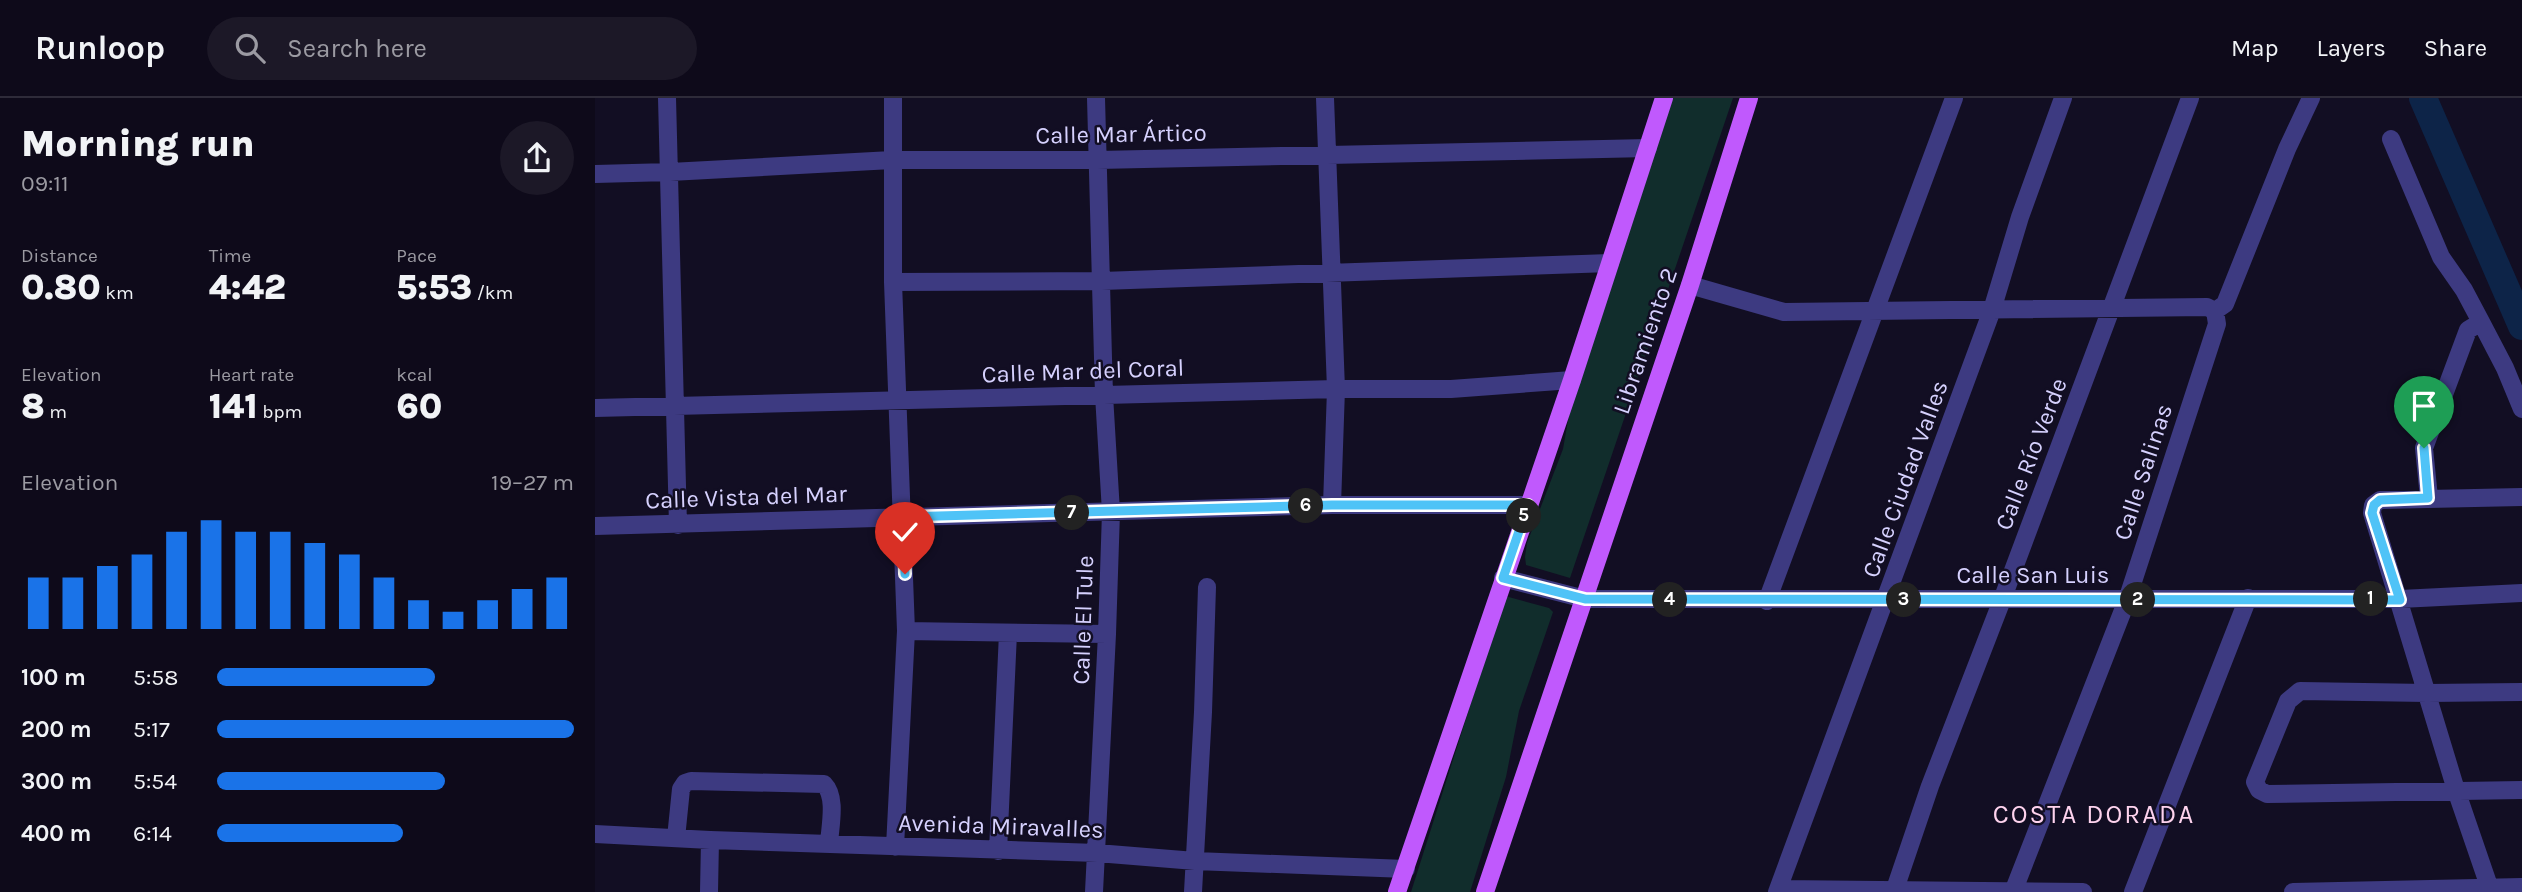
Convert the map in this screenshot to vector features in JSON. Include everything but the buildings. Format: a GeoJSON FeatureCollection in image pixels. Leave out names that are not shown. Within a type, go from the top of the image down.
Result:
{"type":"FeatureCollection","features":[{"type":"Feature","properties":{"kind":"main road"},"geometry":{"type":"LineString","coordinates":[[1397,892],[1572,380],[1664,98]]}},
{"type":"Feature","properties":{"kind":"main road","name":"Libramiento 2"},"geometry":{"type":"LineString","coordinates":[[1485,892],[1690,285],[1749,98]]}},
{"type":"Feature","properties":{"kind":"street"},"geometry":{"type":"LineString","coordinates":[[667,98],[678,525]]}},
{"type":"Feature","properties":{"kind":"street"},"geometry":{"type":"LineString","coordinates":[[893,98],[893,282],[906,631],[895,847]]}},
{"type":"Feature","properties":{"kind":"street","name":"Calle El Tule"},"geometry":{"type":"LineString","coordinates":[[1094,892],[1108,634],[1111,512],[1104,395],[1096,98]]}},
{"type":"Feature","properties":{"kind":"street"},"geometry":{"type":"LineString","coordinates":[[1325,98],[1336,389],[1332,505]]}},
{"type":"Feature","properties":{"kind":"street"},"geometry":{"type":"LineString","coordinates":[[1767,601],[1954,98]]}},
{"type":"Feature","properties":{"kind":"street","name":"Calle Ciudad Valles"},"geometry":{"type":"LineString","coordinates":[[1778,891],[1992,310],[2020,217],[2063,98]]}},
{"type":"Feature","properties":{"kind":"street","name":"Calle Río Verde"},"geometry":{"type":"LineString","coordinates":[[1894,892],[1930,786],[2190,98]]}},
{"type":"Feature","properties":{"kind":"street","name":"Calle Salinas"},"geometry":{"type":"LineString","coordinates":[[2013,891],[2127,600],[2217,324],[2214,311],[2225,304],[2287,149],[2311,98]]}},
{"type":"Feature","properties":{"kind":"street"},"geometry":{"type":"LineString","coordinates":[[2391,139],[2441,257],[2464,290],[2505,368],[2522,409]]}},
{"type":"Feature","properties":{"kind":"street","name":"Calle Mar Ártico"},"geometry":{"type":"LineString","coordinates":[[595,174],[892,160],[1098,160],[1649,148]]}},
{"type":"Feature","properties":{"kind":"street"},"geometry":{"type":"LineString","coordinates":[[893,282],[1102,281],[1610,263]]}},
{"type":"Feature","properties":{"kind":"street"},"geometry":{"type":"LineString","coordinates":[[1690,285],[1784,312],[2207,307],[2214,311]]}},
{"type":"Feature","properties":{"kind":"street"},"geometry":{"type":"LineString","coordinates":[[2428,498],[2424,448],[2468,330],[2481,322]]}},
{"type":"Feature","properties":{"kind":"street","name":"Calle Mar del Coral"},"geometry":{"type":"LineString","coordinates":[[595,408],[1336,389],[1451,389],[1572,380]]}},
{"type":"Feature","properties":{"kind":"street"},"geometry":{"type":"LineString","coordinates":[[2491,890],[2456,790],[2372,513],[2374,505],[2380,500],[2522,497]]}},
{"type":"Feature","properties":{"kind":"street","name":"Calle Vista del Mar"},"geometry":{"type":"LineString","coordinates":[[595,526],[1332,505],[1528,505]]}},
{"type":"Feature","properties":{"kind":"street"},"geometry":{"type":"LineString","coordinates":[[1503,578],[1585,599]]}},
{"type":"Feature","properties":{"kind":"street"},"geometry":{"type":"LineString","coordinates":[[1193,892],[1207,587]]}},
{"type":"Feature","properties":{"kind":"street","name":"Calle San Luis"},"geometry":{"type":"LineString","coordinates":[[1585,599],[2400,600],[2522,593]]}},
{"type":"Feature","properties":{"kind":"street"},"geometry":{"type":"LineString","coordinates":[[2133,892],[2248,598]]}},
{"type":"Feature","properties":{"kind":"street"},"geometry":{"type":"LineString","coordinates":[[906,631],[1108,634]]}},
{"type":"Feature","properties":{"kind":"street"},"geometry":{"type":"LineString","coordinates":[[998,851],[1008,633]]}},
{"type":"Feature","properties":{"kind":"street"},"geometry":{"type":"LineString","coordinates":[[2522,692],[2300,691],[2293,695],[2270,741],[2255,782],[2259,790],[2267,794],[2522,790]]}},
{"type":"Feature","properties":{"kind":"street"},"geometry":{"type":"LineString","coordinates":[[676,838],[681,789],[691,780],[811,783],[824,784],[830,790],[829,844]]}},
{"type":"Feature","properties":{"kind":"street","name":"Avenida Miravalles"},"geometry":{"type":"LineString","coordinates":[[595,834],[1097,853],[1195,861],[1406,869]]}},
{"type":"Feature","properties":{"kind":"street"},"geometry":{"type":"LineString","coordinates":[[709,892],[710,840]]}},
{"type":"Feature","properties":{"kind":"street"},"geometry":{"type":"LineString","coordinates":[[2293,892],[2491,890],[2522,887]]}},
{"type":"Feature","properties":{"kind":"street"},"geometry":{"type":"LineString","coordinates":[[1778,891],[2083,892]]}},
{"type":"Feature","properties":{"kind":"green space"},"geometry":{"type":"Polygon","coordinates":[[[1672,98],[1733,98],[1570,578],[1526,565],[1527,543],[1563,449],[1572,398],[1672,98]]]}},
{"type":"Feature","properties":{"kind":"green space"},"geometry":{"type":"Polygon","coordinates":[[[1505,596],[1549,608],[1553,612],[1519,711],[1506,777],[1470,892],[1411,892],[1505,596]]]}},
{"type":"Feature","properties":{"kind":"waterway"},"geometry":{"type":"LineString","coordinates":[[2423,98],[2522,326]]}},
{"type":"Feature","properties":{"kind":"district","name":"COSTA DORADA"},"geometry":{"type":"Point","coordinates":[2094,814]}},
{"type":"Feature","properties":{"kind":"route"},"geometry":{"type":"LineString","coordinates":[[905,574],[903,517],[1332,505],[1528,505],[1503,578],[1585,599],[2400,600],[2372,513],[2374,505],[2380,500],[2428,498],[2424,448]]}}]}
